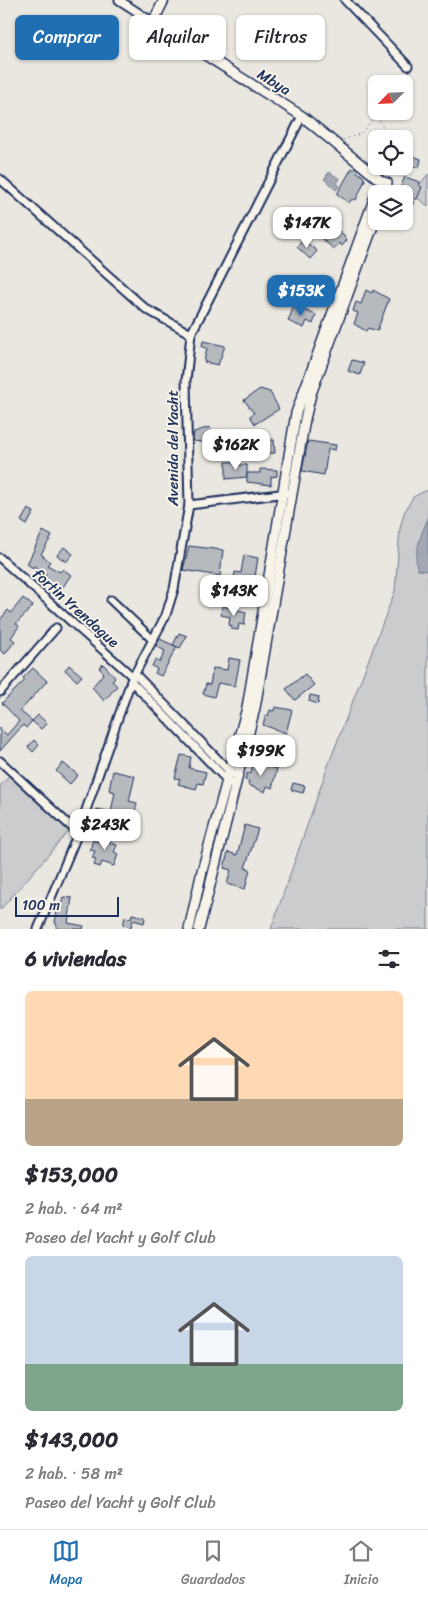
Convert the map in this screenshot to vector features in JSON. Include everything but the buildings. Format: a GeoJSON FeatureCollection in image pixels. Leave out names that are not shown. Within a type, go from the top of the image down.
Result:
{"type":"FeatureCollection","features":[{"type":"Feature","properties":{"kind":"main road"},"geometry":{"type":"LineString","coordinates":[[156,15],[164,0]]}},
{"type":"Feature","properties":{"kind":"main road","name":"Mbya"},"geometry":{"type":"LineString","coordinates":[[213,60],[302,116],[384,185]]}},
{"type":"Feature","properties":{"kind":"main road"},"geometry":{"type":"LineString","coordinates":[[287,493],[296,413],[368,216]]}},
{"type":"Feature","properties":{"kind":"main road"},"geometry":{"type":"LineString","coordinates":[[199,929],[247,708],[287,493],[311,394],[372,230]]}},
{"type":"Feature","properties":{"kind":"main road"},"geometry":{"type":"LineString","coordinates":[[189,929],[202,871],[232,778]]}},
{"type":"Feature","properties":{"kind":"street","name":"Mbya"},"geometry":{"type":"LineString","coordinates":[[119,0],[142,15]]}},
{"type":"Feature","properties":{"kind":"street"},"geometry":{"type":"LineString","coordinates":[[345,0],[408,66]]}},
{"type":"Feature","properties":{"kind":"street","name":"Avenida del Yacht"},"geometry":{"type":"LineString","coordinates":[[38,929],[78,833],[133,678],[166,615],[174,589],[189,505],[186,381],[191,334],[302,116]]}},
{"type":"Feature","properties":{"kind":"street"},"geometry":{"type":"LineString","coordinates":[[0,179],[146,309],[191,334]]}},
{"type":"Feature","properties":{"kind":"street"},"geometry":{"type":"LineString","coordinates":[[189,505],[287,493]]}},
{"type":"Feature","properties":{"kind":"street","name":"fortin Yrendague"},"geometry":{"type":"LineString","coordinates":[[0,558],[133,678],[232,778]]}},
{"type":"Feature","properties":{"kind":"street"},"geometry":{"type":"LineString","coordinates":[[111,600],[153,640]]}},
{"type":"Feature","properties":{"kind":"street"},"geometry":{"type":"LineString","coordinates":[[0,692],[56,628]]}},
{"type":"Feature","properties":{"kind":"street"},"geometry":{"type":"LineString","coordinates":[[0,761],[78,833]]}},
{"type":"Feature","properties":{"kind":"path"},"geometry":{"type":"LineString","coordinates":[[342,140],[360,134],[377,115],[384,130]]}},
{"type":"Feature","properties":{"kind":"shaded area"},"geometry":{"type":"Polygon","coordinates":[[[329,172],[340,179],[337,183],[340,186],[336,190],[324,179],[329,172]]]}},
{"type":"Feature","properties":{"kind":"shaded area"},"geometry":{"type":"Polygon","coordinates":[[[428,174],[428,206],[413,193],[428,174]]]}},
{"type":"Feature","properties":{"kind":"shaded area"},"geometry":{"type":"Polygon","coordinates":[[[428,491],[428,929],[271,929],[329,763],[395,591],[400,528],[404,513],[413,497],[428,491]]]}},
{"type":"Feature","properties":{"kind":"shaded area"},"geometry":{"type":"Polygon","coordinates":[[[428,519],[428,571],[418,570],[416,559],[423,530],[428,519]]]}},
{"type":"Feature","properties":{"kind":"shaded area"},"geometry":{"type":"Polygon","coordinates":[[[9,776],[70,830],[0,910],[0,786],[9,776]]]}},
{"type":"Feature","properties":{"kind":"shaded area"},"geometry":{"type":"Polygon","coordinates":[[[229,788],[194,929],[192,929],[195,914],[229,788]]]}}]}
